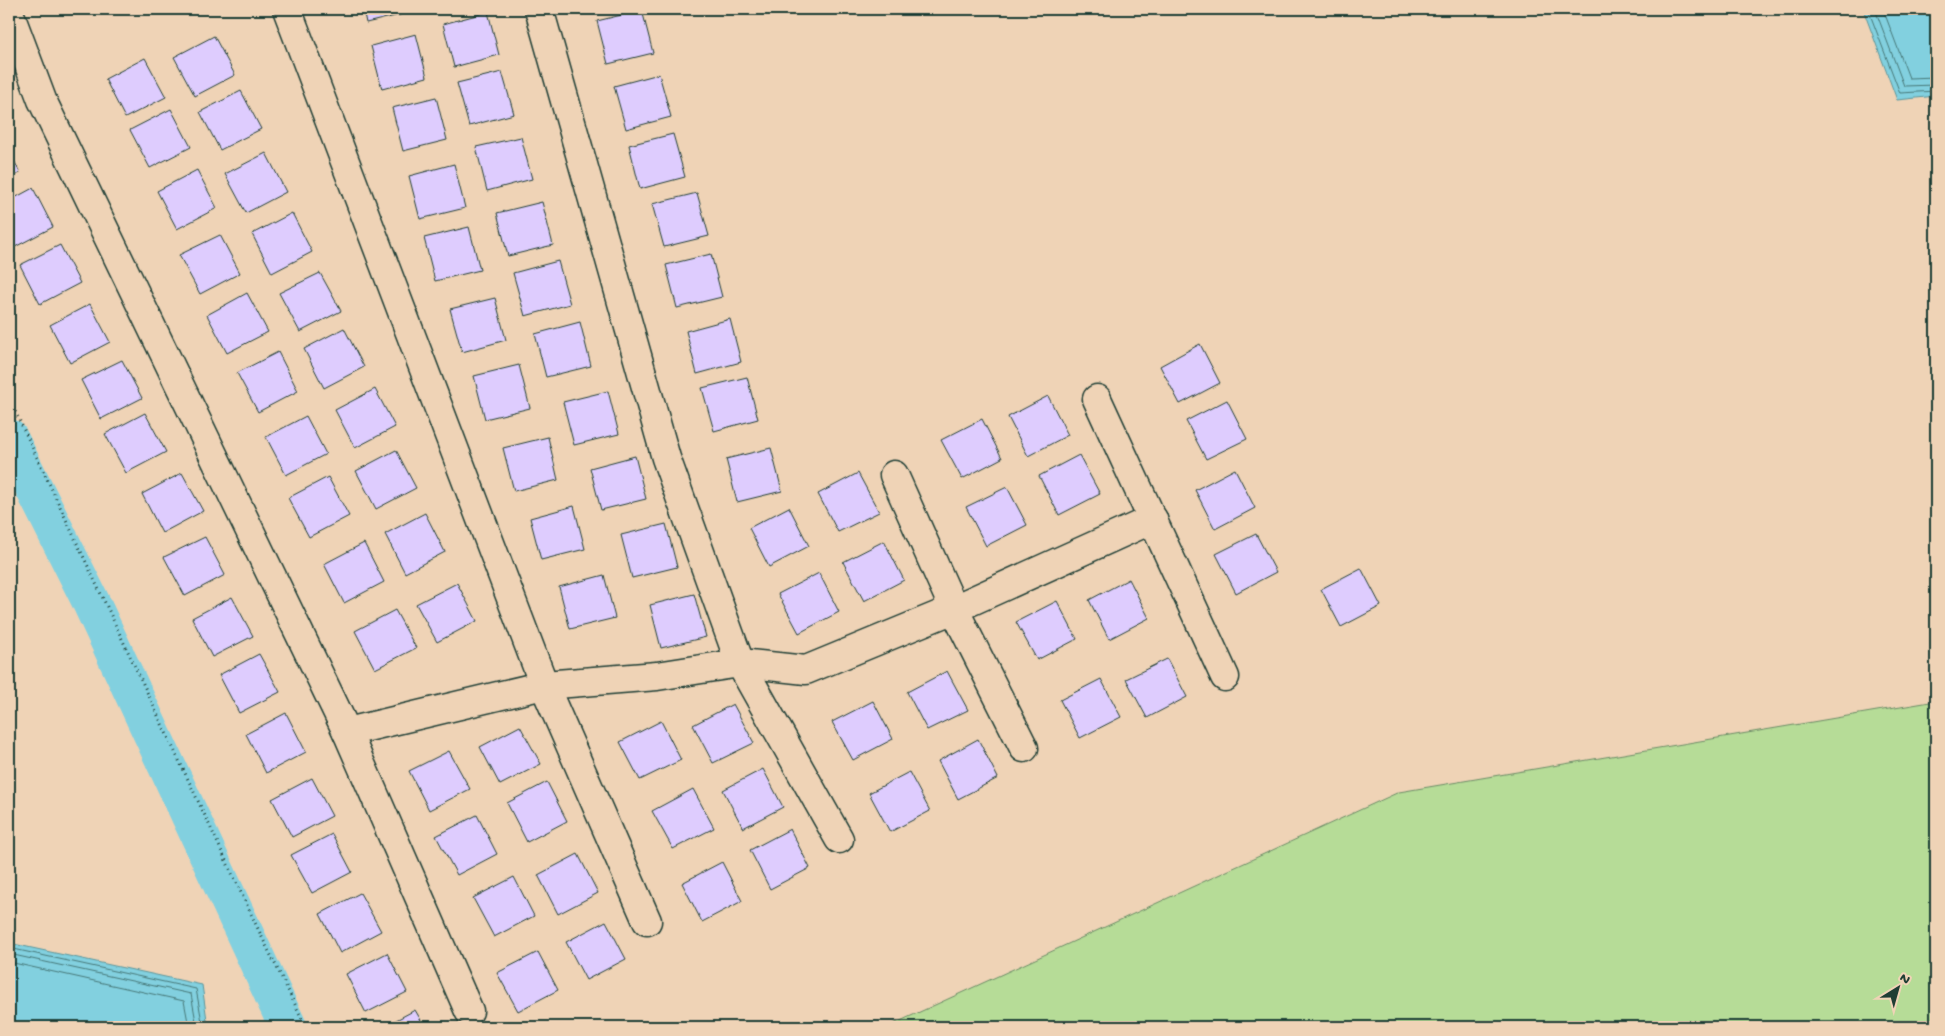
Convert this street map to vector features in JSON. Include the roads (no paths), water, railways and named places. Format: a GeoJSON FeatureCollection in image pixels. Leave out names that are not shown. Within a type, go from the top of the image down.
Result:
{"type":"FeatureCollection","features":[{"type":"Feature","properties":{"kind":"street"},"geometry":{"type":"LineString","coordinates":[[287,9],[544,685],[647,921]]}},
{"type":"Feature","properties":{"kind":"street"},"geometry":{"type":"LineString","coordinates":[[539,9],[666,458],[740,663],[839,839]]}},
{"type":"Feature","properties":{"kind":"street"},"geometry":{"type":"LineString","coordinates":[[9,12],[42,100],[347,732],[469,1011]]}},
{"type":"Feature","properties":{"kind":"street"},"geometry":{"type":"LineString","coordinates":[[1098,398],[1225,677]]}},
{"type":"Feature","properties":{"kind":"street"},"geometry":{"type":"LineString","coordinates":[[894,475],[954,609],[1024,748]]}},
{"type":"Feature","properties":{"kind":"street"},"geometry":{"type":"LineString","coordinates":[[347,732],[544,685],[657,676],[740,663],[806,670],[954,609],[1153,519]]}},
{"type":"Feature","properties":{"kind":"water"},"geometry":{"type":"Polygon","coordinates":[[[1863,9],[1936,9],[1936,96],[1897,100],[1863,9]]]}},
{"type":"Feature","properties":{"kind":"water"},"geometry":{"type":"Polygon","coordinates":[[[9,943],[202,985],[208,1027],[9,1027],[9,943]]]}},
{"type":"Feature","properties":{"kind":"waterway"},"geometry":{"type":"LineString","coordinates":[[9,438],[89,598],[288,1027]]}}]}
